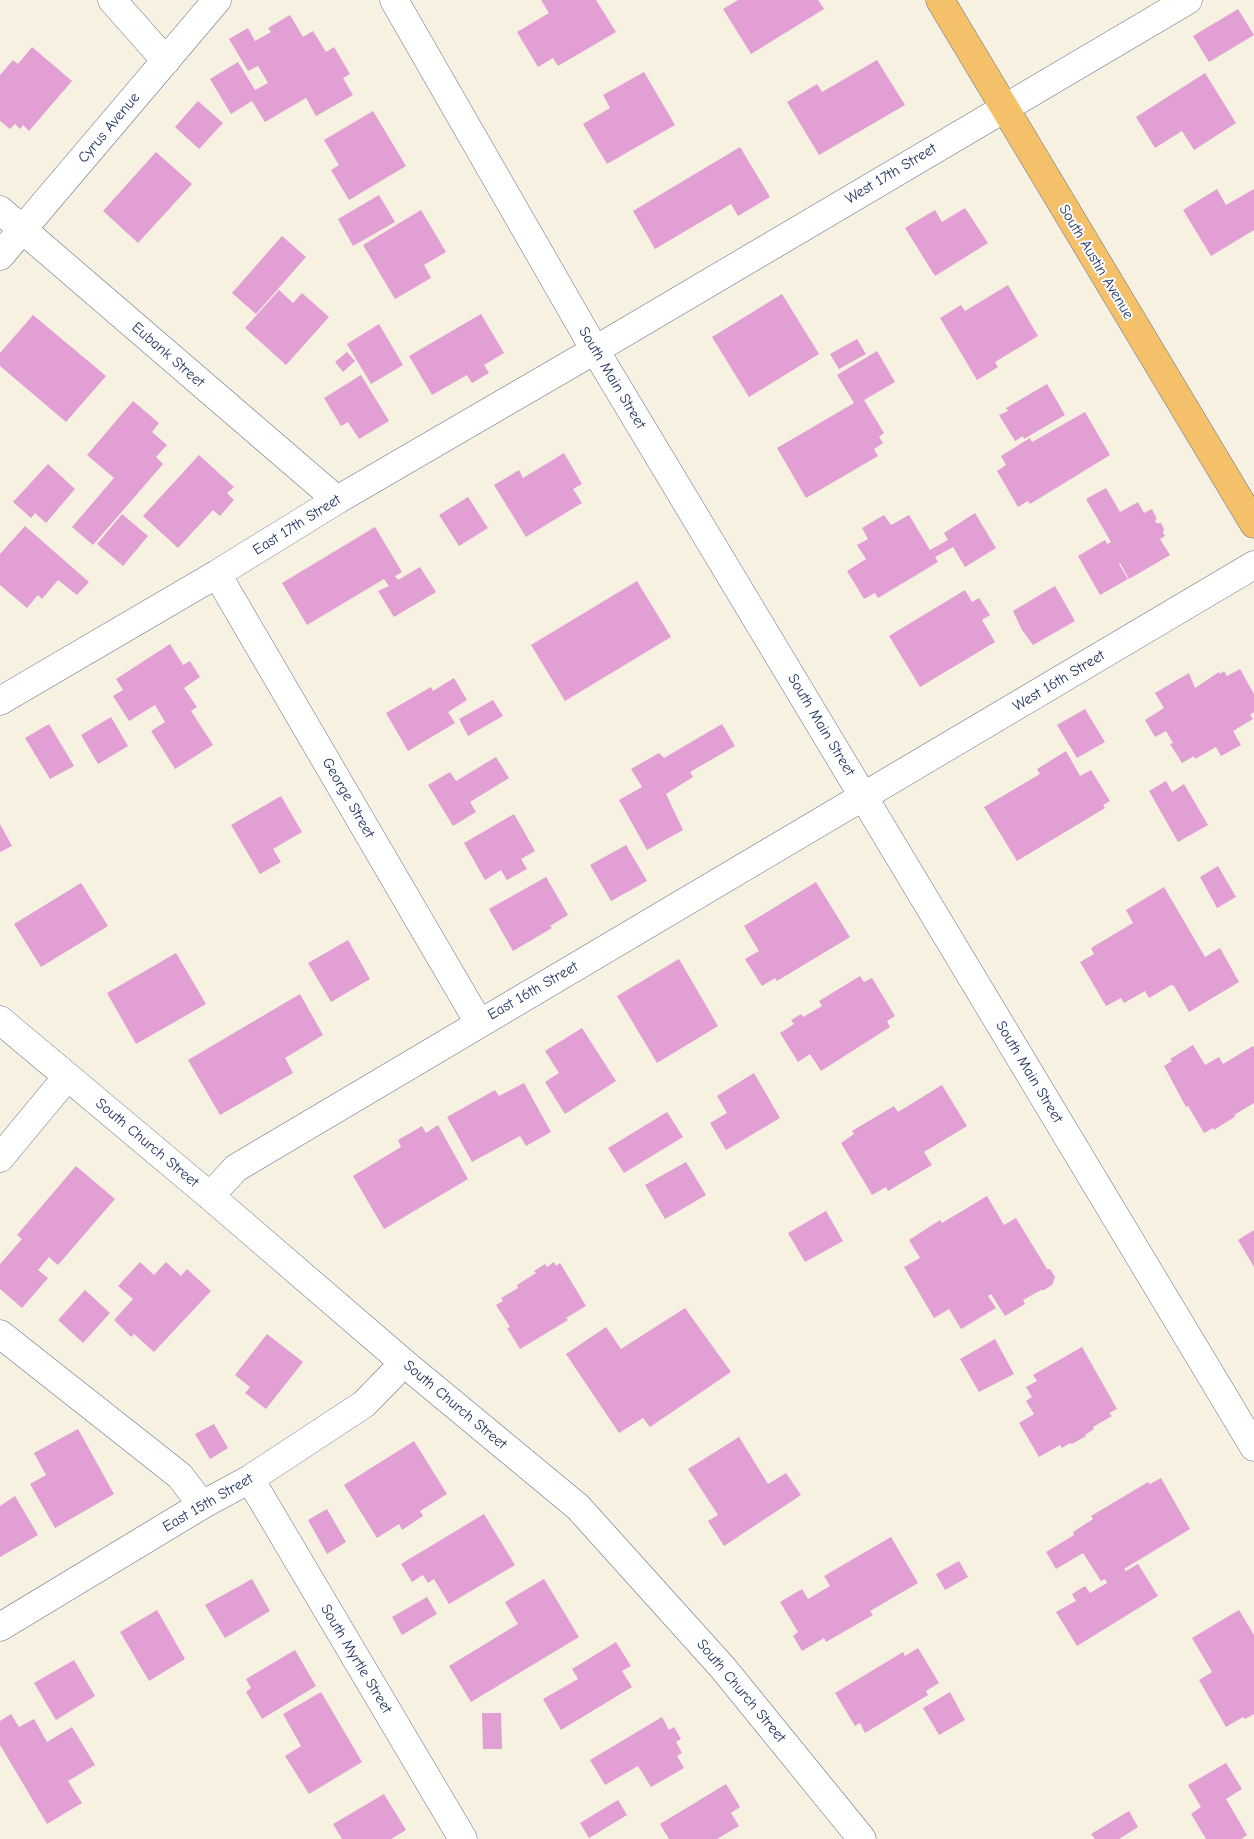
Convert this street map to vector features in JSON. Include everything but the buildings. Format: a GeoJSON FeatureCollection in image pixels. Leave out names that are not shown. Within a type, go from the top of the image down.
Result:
{"type":"FeatureCollection","features":[{"type":"Feature","properties":{"kind":"main road","name":"South Austin Avenue"},"geometry":{"type":"LineString","coordinates":[[940,0],[1254,524]]}},
{"type":"Feature","properties":{"kind":"street"},"geometry":{"type":"LineString","coordinates":[[112,0],[166,61]]}},
{"type":"Feature","properties":{"kind":"street","name":"Cyrus Avenue"},"geometry":{"type":"LineString","coordinates":[[0,256],[218,0]]}},
{"type":"Feature","properties":{"kind":"street","name":"South Main Street"},"geometry":{"type":"LineString","coordinates":[[394,0],[595,350],[1254,1446]]}},
{"type":"Feature","properties":{"kind":"street","name":"West 17th Street"},"geometry":{"type":"LineString","coordinates":[[595,350],[1188,0]]}},
{"type":"Feature","properties":{"kind":"street","name":"Eubank Street"},"geometry":{"type":"LineString","coordinates":[[0,210],[336,500]]}},
{"type":"Feature","properties":{"kind":"street","name":"East 17th Street"},"geometry":{"type":"LineString","coordinates":[[0,701],[217,574],[336,500],[595,350]]}},
{"type":"Feature","properties":{"kind":"street","name":"West 16th Street"},"geometry":{"type":"LineString","coordinates":[[863,796],[1254,565]]}},
{"type":"Feature","properties":{"kind":"street","name":"George Street"},"geometry":{"type":"LineString","coordinates":[[217,574],[479,1023]]}},
{"type":"Feature","properties":{"kind":"street","name":"East 16th Street"},"geometry":{"type":"LineString","coordinates":[[210,1196],[236,1168],[863,796]]}},
{"type":"Feature","properties":{"kind":"street","name":"South Church Street"},"geometry":{"type":"LineString","coordinates":[[0,1020],[210,1196],[404,1363],[578,1507],[723,1668],[862,1839]]}},
{"type":"Feature","properties":{"kind":"street"},"geometry":{"type":"LineString","coordinates":[[0,1158],[67,1077]]}},
{"type":"Feature","properties":{"kind":"street"},"geometry":{"type":"LineString","coordinates":[[0,1334],[180,1476],[202,1505]]}},
{"type":"Feature","properties":{"kind":"street","name":"East 15th Street"},"geometry":{"type":"LineString","coordinates":[[0,1627],[202,1505],[250,1480],[364,1404],[404,1363]]}},
{"type":"Feature","properties":{"kind":"street","name":"South Myrtle Street"},"geometry":{"type":"LineString","coordinates":[[250,1480],[463,1839]]}}]}
